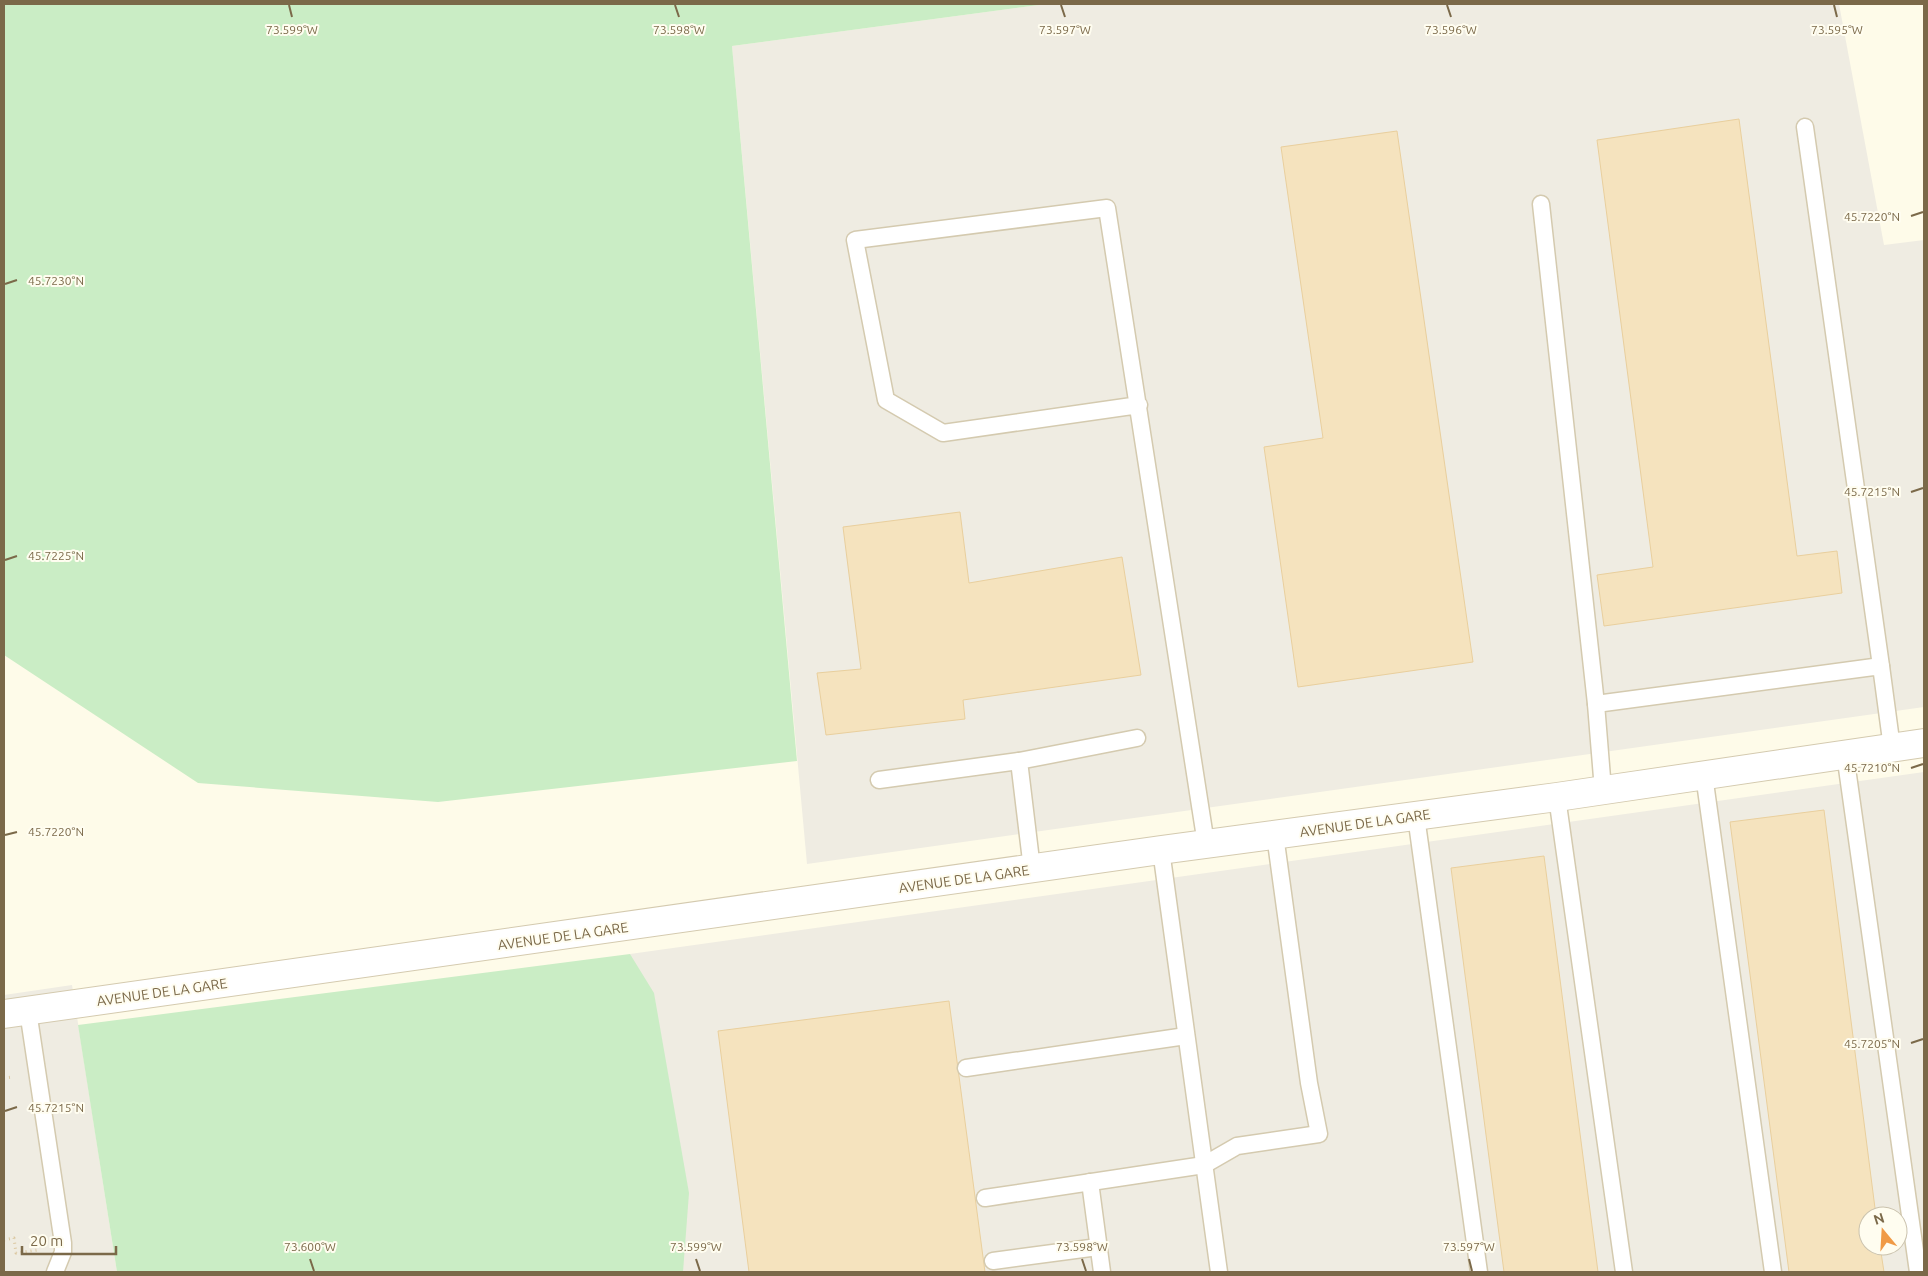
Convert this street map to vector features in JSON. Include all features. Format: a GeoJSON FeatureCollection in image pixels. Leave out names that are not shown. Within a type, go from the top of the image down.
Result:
{"type":"FeatureCollection","features":[{"type":"Feature","properties":{"kind":"street","name":"AVENUE DE LA GARE"},"geometry":{"type":"LineString","coordinates":[[16,1013],[1161,850],[1557,797],[1924,743]]}},
{"type":"Feature","properties":{"kind":"lane"},"geometry":{"type":"LineString","coordinates":[[1805,127],[1892,748]]}},
{"type":"Feature","properties":{"kind":"lane"},"geometry":{"type":"LineString","coordinates":[[1541,204],[1604,790]]}},
{"type":"Feature","properties":{"kind":"lane"},"geometry":{"type":"LineString","coordinates":[[1139,405],[944,434],[886,400],[855,240],[1107,208],[1139,405],[1206,844]]}},
{"type":"Feature","properties":{"kind":"lane"},"geometry":{"type":"LineString","coordinates":[[1596,704],[1881,666]]}},
{"type":"Feature","properties":{"kind":"lane"},"geometry":{"type":"LineString","coordinates":[[879,780],[1019,761],[1137,738]]}},
{"type":"Feature","properties":{"kind":"lane"},"geometry":{"type":"LineString","coordinates":[[1845,754],[1918,1272]]}},
{"type":"Feature","properties":{"kind":"lane"},"geometry":{"type":"LineString","coordinates":[[1019,761],[1032,869]]}},
{"type":"Feature","properties":{"kind":"lane"},"geometry":{"type":"LineString","coordinates":[[1704,775],[1773,1272]]}},
{"type":"Feature","properties":{"kind":"lane"},"geometry":{"type":"LineString","coordinates":[[1557,797],[1624,1272]]}},
{"type":"Feature","properties":{"kind":"lane"},"geometry":{"type":"LineString","coordinates":[[1416,816],[1479,1272]]}},
{"type":"Feature","properties":{"kind":"lane"},"geometry":{"type":"LineString","coordinates":[[985,1198],[1204,1165],[1237,1146],[1319,1134],[1309,1084],[1275,835]]}},
{"type":"Feature","properties":{"kind":"lane"},"geometry":{"type":"LineString","coordinates":[[1161,850],[1219,1272]]}},
{"type":"Feature","properties":{"kind":"lane"},"geometry":{"type":"LineString","coordinates":[[16,1013],[63,1243],[63,1252],[55,1272]]}},
{"type":"Feature","properties":{"kind":"lane"},"geometry":{"type":"LineString","coordinates":[[966,1068],[1186,1036]]}},
{"type":"Feature","properties":{"kind":"lane"},"geometry":{"type":"LineString","coordinates":[[1090,1182],[1102,1272]]}},
{"type":"Feature","properties":{"kind":"lane"},"geometry":{"type":"LineString","coordinates":[[993,1261],[1098,1247]]}},
{"type":"Feature","properties":{"kind":"path"},"geometry":{"type":"LineString","coordinates":[[4,1240],[14,1238],[16,1253],[44,1249]]}},
{"type":"Feature","properties":{"kind":"shaded area"},"geometry":{"type":"Polygon","coordinates":[[[1046,4],[1839,4],[1884,245],[1924,240],[1924,707],[807,864],[732,46],[1046,4]]]}},
{"type":"Feature","properties":{"kind":"shaded area"},"geometry":{"type":"Polygon","coordinates":[[[1924,772],[1924,1272],[676,1272],[630,954],[1924,772]]]}},
{"type":"Feature","properties":{"kind":"shaded area"},"geometry":{"type":"Polygon","coordinates":[[[72,985],[117,1272],[4,1272],[4,995],[72,985]]]}},
{"type":"Feature","properties":{"kind":"green space"},"geometry":{"type":"Polygon","coordinates":[[[4,4],[1046,4],[732,46],[797,761],[438,802],[198,783],[4,655],[4,4]]]}},
{"type":"Feature","properties":{"kind":"green space"},"geometry":{"type":"Polygon","coordinates":[[[630,954],[654,993],[689,1193],[683,1272],[117,1272],[78,1025],[630,954]]]}},
{"type":"Feature","properties":{"kind":"building"},"geometry":{"type":"Polygon","coordinates":[[[1739,119],[1797,556],[1837,551],[1842,593],[1604,626],[1597,575],[1653,567],[1597,140],[1739,119]]]}},
{"type":"Feature","properties":{"kind":"building"},"geometry":{"type":"Polygon","coordinates":[[[1397,131],[1473,662],[1298,687],[1264,447],[1323,438],[1281,147],[1397,131]]]}},
{"type":"Feature","properties":{"kind":"building"},"geometry":{"type":"Polygon","coordinates":[[[960,512],[969,583],[1122,557],[1141,675],[963,700],[965,719],[826,735],[817,673],[861,669],[843,527],[960,512]]]}},
{"type":"Feature","properties":{"kind":"building"},"geometry":{"type":"Polygon","coordinates":[[[1824,810],[1875,1206],[1858,1206],[1858,1256],[1882,1256],[1884,1272],[1789,1272],[1730,822],[1824,810]]]}},
{"type":"Feature","properties":{"kind":"building"},"geometry":{"type":"Polygon","coordinates":[[[1544,856],[1598,1272],[1504,1272],[1451,868],[1544,856]]]}},
{"type":"Feature","properties":{"kind":"building"},"geometry":{"type":"Polygon","coordinates":[[[949,1001],[985,1272],[749,1272],[718,1031],[949,1001]]]}}]}
